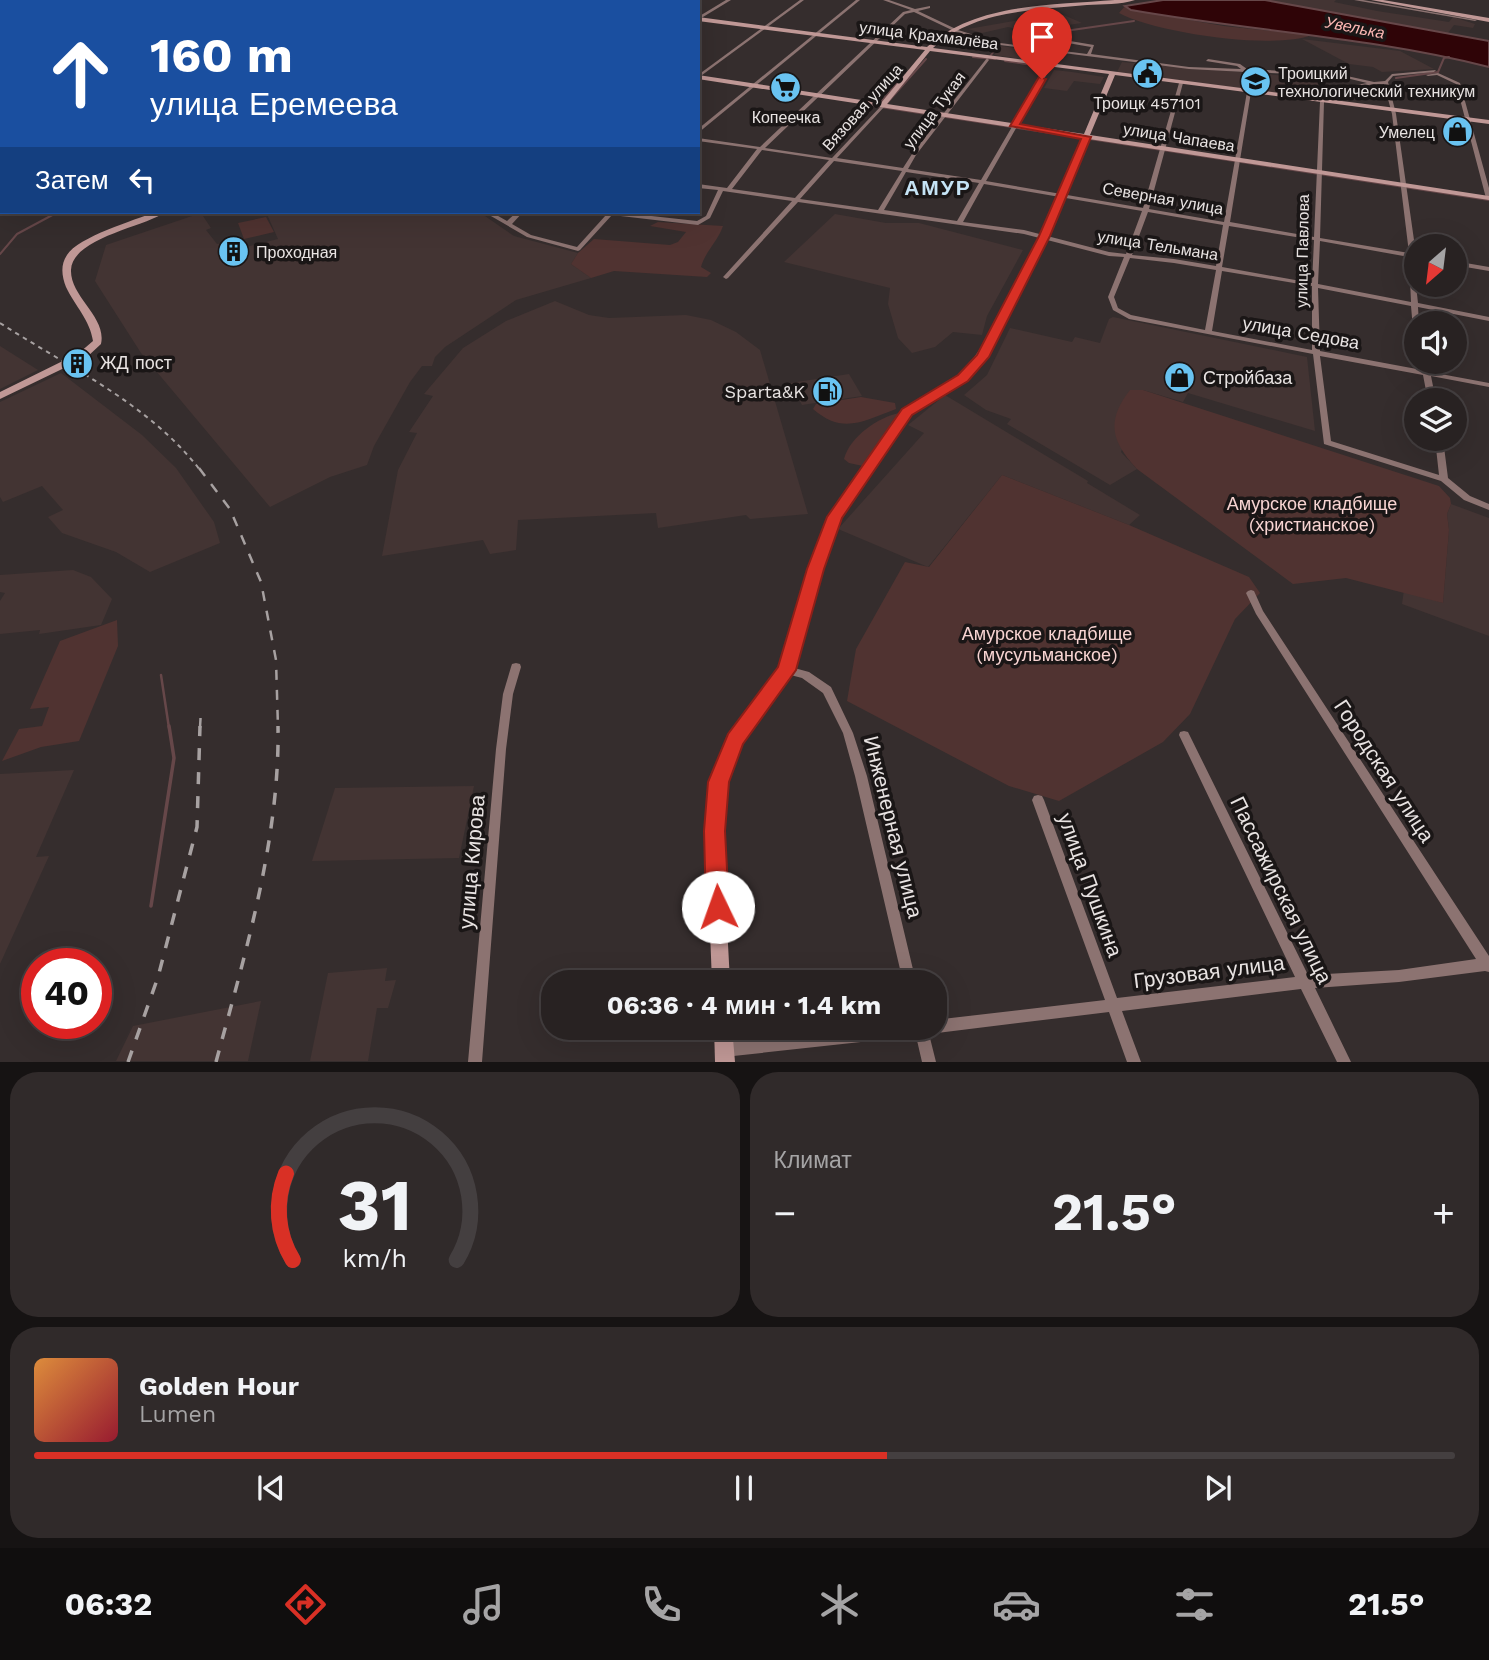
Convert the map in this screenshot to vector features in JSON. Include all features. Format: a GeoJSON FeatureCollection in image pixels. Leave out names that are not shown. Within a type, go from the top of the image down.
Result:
{"type":"FeatureCollection","features":[{"type":"Feature","properties":{"kind":"street"},"geometry":{"type":"LineString","coordinates":[[700,18],[729,0]]}},
{"type":"Feature","properties":{"kind":"street"},"geometry":{"type":"LineString","coordinates":[[700,76],[802,0]]}},
{"type":"Feature","properties":{"kind":"street"},"geometry":{"type":"LineString","coordinates":[[700,130],[858,0]]}},
{"type":"Feature","properties":{"kind":"street"},"geometry":{"type":"LineString","coordinates":[[886,0],[992,43],[1115,60],[1248,72],[1331,75],[1374,83]]}},
{"type":"Feature","properties":{"kind":"street","name":"Вязовая улица"},"geometry":{"type":"LineString","coordinates":[[726,276],[953,29],[1003,15],[1132,0]]}},
{"type":"Feature","properties":{"kind":"street"},"geometry":{"type":"LineString","coordinates":[[1356,0],[1393,3],[1475,20]]}},
{"type":"Feature","properties":{"kind":"street"},"geometry":{"type":"LineString","coordinates":[[1374,0],[1489,20]]}},
{"type":"Feature","properties":{"kind":"street"},"geometry":{"type":"LineString","coordinates":[[624,214],[690,224],[708,217],[725,190],[760,149],[872,42],[904,13],[929,7]]}},
{"type":"Feature","properties":{"kind":"street","name":"улица Крахмалёва"},"geometry":{"type":"LineString","coordinates":[[700,19],[1489,124]]}},
{"type":"Feature","properties":{"kind":"street"},"geometry":{"type":"LineString","coordinates":[[1028,35],[1093,46],[1089,55]]}},
{"type":"Feature","properties":{"kind":"street"},"geometry":{"type":"LineString","coordinates":[[1079,55],[1097,58]]}},
{"type":"Feature","properties":{"kind":"street","name":"улица Тукая"},"geometry":{"type":"LineString","coordinates":[[880,212],[907,171],[914,155],[947,116],[987,59]]}},
{"type":"Feature","properties":{"kind":"street"},"geometry":{"type":"LineString","coordinates":[[720,970],[714,831],[719,782],[735,740],[787,670],[816,569],[835,517],[907,412],[963,378],[978,364],[1045,236],[1112,74],[1115,60]]}},
{"type":"Feature","properties":{"kind":"street"},"geometry":{"type":"LineString","coordinates":[[1208,60],[1238,65],[1248,72]]}},
{"type":"Feature","properties":{"kind":"street"},"geometry":{"type":"LineString","coordinates":[[959,223],[1050,65]]}},
{"type":"Feature","properties":{"kind":"street"},"geometry":{"type":"LineString","coordinates":[[1322,102],[1326,92],[1436,72],[1458,83],[1489,198]]}},
{"type":"Feature","properties":{"kind":"street"},"geometry":{"type":"LineString","coordinates":[[1331,75],[1343,89]]}},
{"type":"Feature","properties":{"kind":"street","name":"улица Чапаева"},"geometry":{"type":"LineString","coordinates":[[700,77],[1489,198]]}},
{"type":"Feature","properties":{"kind":"street"},"geometry":{"type":"LineString","coordinates":[[1387,80],[1411,234]]}},
{"type":"Feature","properties":{"kind":"street"},"geometry":{"type":"LineString","coordinates":[[1125,256],[1145,209],[1160,148],[1181,83]]}},
{"type":"Feature","properties":{"kind":"street"},"geometry":{"type":"LineString","coordinates":[[1208,333],[1249,92]]}},
{"type":"Feature","properties":{"kind":"street","name":"улица Павлова"},"geometry":{"type":"LineString","coordinates":[[1322,102],[1317,172],[1315,285],[1316,351],[1327,442],[1444,479]]}},
{"type":"Feature","properties":{"kind":"street","name":"Северная улица"},"geometry":{"type":"LineString","coordinates":[[700,139],[982,182],[1404,254]]}},
{"type":"Feature","properties":{"kind":"street"},"geometry":{"type":"LineString","coordinates":[[1480,159],[1489,161]]}},
{"type":"Feature","properties":{"kind":"street","name":"улица Тельмана"},"geometry":{"type":"LineString","coordinates":[[700,186],[1045,236],[1125,256],[1315,285],[1489,318]]}},
{"type":"Feature","properties":{"kind":"street"},"geometry":{"type":"LineString","coordinates":[[0,396],[83,355],[98,342],[96,330],[70,282],[67,267],[71,256],[96,238],[157,214]]}},
{"type":"Feature","properties":{"kind":"street"},"geometry":{"type":"LineString","coordinates":[[490,214],[529,236],[578,249],[609,214]]}},
{"type":"Feature","properties":{"kind":"street"},"geometry":{"type":"LineString","coordinates":[[508,224],[518,214]]}},
{"type":"Feature","properties":{"kind":"street","name":"улица Седова"},"geometry":{"type":"LineString","coordinates":[[1125,256],[1111,305],[1129,317],[1404,368]]}},
{"type":"Feature","properties":{"kind":"street"},"geometry":{"type":"LineString","coordinates":[[1467,265],[1489,269]]}},
{"type":"Feature","properties":{"kind":"street"},"geometry":{"type":"LineString","coordinates":[[1415,311],[1416,298]]}},
{"type":"Feature","properties":{"kind":"street","name":"улица Седова"},"geometry":{"type":"LineString","coordinates":[[1436,374],[1489,385]]}},
{"type":"Feature","properties":{"kind":"street"},"geometry":{"type":"LineString","coordinates":[[1440,451],[1444,479],[1467,498],[1489,507]]}},
{"type":"Feature","properties":{"kind":"street","name":"Городская улица"},"geometry":{"type":"LineString","coordinates":[[1251,593],[1259,612],[1488,965]]}},
{"type":"Feature","properties":{"kind":"street","name":"улица Кирова"},"geometry":{"type":"LineString","coordinates":[[475,1062],[499,769],[508,694],[516,667]]}},
{"type":"Feature","properties":{"kind":"street","name":"Инженерная улица"},"geometry":{"type":"LineString","coordinates":[[787,670],[805,675],[827,691],[848,733],[861,776],[907,970]]}},
{"type":"Feature","properties":{"kind":"street","name":"Пассажирская улица"},"geometry":{"type":"LineString","coordinates":[[1184,735],[1344,1062]]}},
{"type":"Feature","properties":{"kind":"street","name":"улица Пушкина"},"geometry":{"type":"LineString","coordinates":[[1038,800],[1134,1062]]}},
{"type":"Feature","properties":{"kind":"street","name":"Грузовая улица"},"geometry":{"type":"LineString","coordinates":[[947,1026],[1304,982],[1399,976],[1488,965]]}},
{"type":"Feature","properties":{"kind":"street","name":"Грузовая улица"},"geometry":{"type":"LineString","coordinates":[[724,1056],[841,1040]]}},
{"type":"Feature","properties":{"kind":"street"},"geometry":{"type":"LineString","coordinates":[[928,1040],[929,1062]]}},
{"type":"Feature","properties":{"kind":"shaded area"},"geometry":{"type":"Polygon","coordinates":[[[1265,0],[1336,0],[1334,2],[1377,11],[1449,22],[1453,17],[1475,24],[1473,28],[1454,25],[1448,33],[1265,0]]]}},
{"type":"Feature","properties":{"kind":"shaded area"},"geometry":{"type":"Polygon","coordinates":[[[1059,13],[1082,23],[1025,31],[1008,27],[982,33],[968,29],[1059,13]]]}},
{"type":"Feature","properties":{"kind":"shaded area"},"geometry":{"type":"Polygon","coordinates":[[[1302,39],[1400,51],[1434,69],[1382,72],[1373,67],[1349,64],[1302,39]]]}},
{"type":"Feature","properties":{"kind":"shaded area"},"geometry":{"type":"Polygon","coordinates":[[[1001,46],[1060,54],[1055,64],[994,55],[1001,46]]]}},
{"type":"Feature","properties":{"kind":"shaded area","name":"Троицкий технологический техникум"},"geometry":{"type":"Polygon","coordinates":[[[1122,62],[1323,79],[1321,99],[1117,72],[1122,62]]]}},
{"type":"Feature","properties":{"kind":"shaded area"},"geometry":{"type":"Polygon","coordinates":[[[1054,70],[1104,77],[1100,84],[1074,81],[1067,91],[1044,88],[1054,70]]]}},
{"type":"Feature","properties":{"kind":"shaded area"},"geometry":{"type":"Polygon","coordinates":[[[198,214],[202,214],[211,228],[206,230],[217,244],[223,243],[230,251],[278,239],[267,214],[482,214],[514,236],[578,253],[571,264],[591,278],[516,300],[445,347],[435,357],[432,366],[422,366],[410,382],[374,446],[367,465],[330,477],[270,507],[141,353],[95,281],[106,245],[198,214]]]}},
{"type":"Feature","properties":{"kind":"shaded area"},"geometry":{"type":"Polygon","coordinates":[[[835,214],[886,223],[919,223],[1023,250],[987,316],[982,335],[953,332],[935,347],[912,353],[898,338],[888,304],[890,288],[784,262],[835,214]]]}},
{"type":"Feature","properties":{"kind":"shaded area"},"geometry":{"type":"Polygon","coordinates":[[[555,301],[589,315],[609,318],[686,315],[711,320],[736,332],[760,350],[808,514],[750,519],[746,515],[658,528],[656,513],[518,520],[516,550],[490,554],[483,540],[382,556],[398,470],[417,433],[409,432],[433,396],[424,394],[463,348],[506,321],[555,301]]]}},
{"type":"Feature","properties":{"kind":"shaded area"},"geometry":{"type":"Polygon","coordinates":[[[1113,317],[1307,357],[1315,431],[1188,393],[1183,402],[1143,390],[1121,452],[1137,469],[1110,485],[1007,424],[1011,419],[986,410],[964,395],[987,375],[1010,328],[1072,342],[1075,337],[1100,343],[1109,319],[1113,317]]]}},
{"type":"Feature","properties":{"kind":"shaded area"},"geometry":{"type":"Polygon","coordinates":[[[0,346],[38,370],[0,389],[0,346]]]}},
{"type":"Feature","properties":{"kind":"shaded area"},"geometry":{"type":"Polygon","coordinates":[[[61,373],[142,435],[176,468],[214,522],[220,543],[150,572],[116,552],[62,533],[48,517],[63,510],[42,486],[3,502],[0,497],[0,402],[61,373]]]}},
{"type":"Feature","properties":{"kind":"shaded area"},"geometry":{"type":"Polygon","coordinates":[[[849,374],[862,396],[802,405],[790,383],[849,374]]]}},
{"type":"Feature","properties":{"kind":"shaded area"},"geometry":{"type":"Polygon","coordinates":[[[945,395],[1140,515],[1129,525],[1002,475],[928,567],[838,529],[924,433],[908,425],[945,395]]]}},
{"type":"Feature","properties":{"kind":"shaded area"},"geometry":{"type":"Polygon","coordinates":[[[1451,504],[1489,518],[1489,636],[1402,604],[1404,590],[1443,603],[1449,530],[1447,514],[1451,504]]]}},
{"type":"Feature","properties":{"kind":"shaded area"},"geometry":{"type":"Polygon","coordinates":[[[73,570],[91,577],[112,599],[101,625],[39,634],[40,630],[0,634],[0,601],[5,593],[0,592],[0,575],[73,570]]]}},
{"type":"Feature","properties":{"kind":"shaded area"},"geometry":{"type":"Polygon","coordinates":[[[74,770],[36,857],[49,856],[0,964],[0,774],[74,770]]]}},
{"type":"Feature","properties":{"kind":"shaded area"},"geometry":{"type":"Polygon","coordinates":[[[474,786],[459,858],[312,861],[335,788],[474,786]]]}},
{"type":"Feature","properties":{"kind":"shaded area"},"geometry":{"type":"Polygon","coordinates":[[[387,968],[385,981],[396,980],[388,1008],[377,1008],[368,1061],[310,1061],[328,973],[387,968]]]}},
{"type":"Feature","properties":{"kind":"shaded area"},"geometry":{"type":"Polygon","coordinates":[[[261,1001],[248,1061],[116,1061],[133,1026],[261,1001]]]}},
{"type":"Feature","properties":{"kind":"green space"},"geometry":{"type":"Polygon","coordinates":[[[1125,6],[1131,10],[1224,26],[1312,35],[1271,41],[1186,33],[1119,13],[1125,6]]]}},
{"type":"Feature","properties":{"kind":"green space"},"geometry":{"type":"Polygon","coordinates":[[[266,217],[274,232],[244,239],[238,223],[266,217]]]}},
{"type":"Feature","properties":{"kind":"green space"},"geometry":{"type":"Polygon","coordinates":[[[658,222],[723,226],[701,267],[711,273],[707,277],[614,271],[591,278],[571,264],[578,253],[594,239],[670,245],[678,242],[686,232],[650,226],[658,222]]]}},
{"type":"Feature","properties":{"kind":"green space","name":"Амурское кладбище (христианское)"},"geometry":{"type":"Polygon","coordinates":[[[1130,390],[1143,390],[1439,486],[1450,498],[1451,504],[1447,514],[1449,530],[1443,603],[1346,578],[1293,584],[1137,469],[1128,459],[1117,440],[1115,421],[1117,411],[1130,390]]]}},
{"type":"Feature","properties":{"kind":"green space"},"geometry":{"type":"Polygon","coordinates":[[[861,397],[895,403],[896,409],[863,421],[844,424],[834,422],[813,409],[816,404],[861,397]]]}},
{"type":"Feature","properties":{"kind":"green space"},"geometry":{"type":"Polygon","coordinates":[[[899,413],[863,466],[844,459],[852,443],[866,429],[899,413]]]}},
{"type":"Feature","properties":{"kind":"green space","name":"Амурское кладбище (мусульманское)"},"geometry":{"type":"Polygon","coordinates":[[[1002,475],[1129,525],[1249,577],[1260,593],[1235,619],[1190,714],[1163,742],[1059,801],[1009,786],[847,701],[856,649],[905,562],[929,567],[1002,475]]]}},
{"type":"Feature","properties":{"kind":"green space"},"geometry":{"type":"Polygon","coordinates":[[[117,620],[118,646],[79,741],[41,747],[2,761],[19,729],[42,726],[49,707],[30,709],[60,641],[117,620]]]}},
{"type":"Feature","properties":{"kind":"water","name":"Увелька"},"geometry":{"type":"Polygon","coordinates":[[[1163,0],[1265,0],[1489,41],[1489,67],[1400,48],[1176,17],[1131,10],[1125,6],[1163,0]]]}},
{"type":"Feature","properties":{"kind":"waterway"},"geometry":{"type":"LineString","coordinates":[[1017,45],[1029,34],[1047,29],[1072,30],[1134,21]]}},
{"type":"Feature","properties":{"kind":"waterway"},"geometry":{"type":"LineString","coordinates":[[991,55],[999,45]]}},
{"type":"Feature","properties":{"kind":"waterway"},"geometry":{"type":"LineString","coordinates":[[973,57],[995,59]]}},
{"type":"Feature","properties":{"kind":"waterway"},"geometry":{"type":"LineString","coordinates":[[1396,78],[1438,72],[1444,58],[1449,57]]}},
{"type":"Feature","properties":{"kind":"waterway"},"geometry":{"type":"LineString","coordinates":[[887,103],[926,59]]}},
{"type":"Feature","properties":{"kind":"waterway"},"geometry":{"type":"LineString","coordinates":[[1005,61],[1026,64]]}},
{"type":"Feature","properties":{"kind":"waterway"},"geometry":{"type":"LineString","coordinates":[[881,102],[902,78]]}},
{"type":"Feature","properties":{"kind":"waterway"},"geometry":{"type":"LineString","coordinates":[[874,106],[1489,200]]}},
{"type":"Feature","properties":{"kind":"waterway"},"geometry":{"type":"LineString","coordinates":[[0,254],[17,234],[54,214]]}},
{"type":"Feature","properties":{"kind":"waterway"},"geometry":{"type":"LineString","coordinates":[[161,675],[169,728]]}},
{"type":"Feature","properties":{"kind":"waterway"},"geometry":{"type":"LineString","coordinates":[[151,906],[174,758],[169,726]]}},
{"type":"Feature","properties":{"kind":"railway"},"geometry":{"type":"LineString","coordinates":[[0,323],[132,406],[157,425],[200,470]]}},
{"type":"Feature","properties":{"kind":"railway"},"geometry":{"type":"LineString","coordinates":[[199,468],[230,509],[261,582],[276,660],[278,727]]}},
{"type":"Feature","properties":{"kind":"railway"},"geometry":{"type":"LineString","coordinates":[[200,728],[201,709]]}},
{"type":"Feature","properties":{"kind":"railway"},"geometry":{"type":"LineString","coordinates":[[128,1062],[158,977],[197,827],[200,726]]}},
{"type":"Feature","properties":{"kind":"railway"},"geometry":{"type":"LineString","coordinates":[[216,1062],[249,938],[267,853],[277,768],[278,727]]}},
{"type":"Feature","properties":{"kind":"place","name":"Троицк 457101"},"geometry":{"type":"Point","coordinates":[1147,74]}},
{"type":"Feature","properties":{"kind":"place","name":"Троицкий технологический техникум"},"geometry":{"type":"Point","coordinates":[1255,82]}},
{"type":"Feature","properties":{"kind":"place","name":"Копеечка"},"geometry":{"type":"Point","coordinates":[786,88]}},
{"type":"Feature","properties":{"kind":"place","name":"Умелец"},"geometry":{"type":"Point","coordinates":[1458,132]}},
{"type":"Feature","properties":{"kind":"place","name":"Проходная"},"geometry":{"type":"Point","coordinates":[233,252]}},
{"type":"Feature","properties":{"kind":"place","name":"ЖД пост"},"geometry":{"type":"Point","coordinates":[77,363]}},
{"type":"Feature","properties":{"kind":"place","name":"Стройбаза"},"geometry":{"type":"Point","coordinates":[1180,378]}},
{"type":"Feature","properties":{"kind":"place","name":"Sparta&K"},"geometry":{"type":"Point","coordinates":[828,392]}},
{"type":"Feature","properties":{"kind":"district","name":"АМУР"},"geometry":{"type":"Point","coordinates":[938,188]}},
{"type":"Feature","properties":{"kind":"route"},"geometry":{"type":"LineString","coordinates":[[718,907],[714,831],[719,782],[727,754],[787,670],[816,569],[835,517],[907,412],[963,378],[983,357],[1045,236],[1086,137],[1015,126],[1042,79]]}}]}
